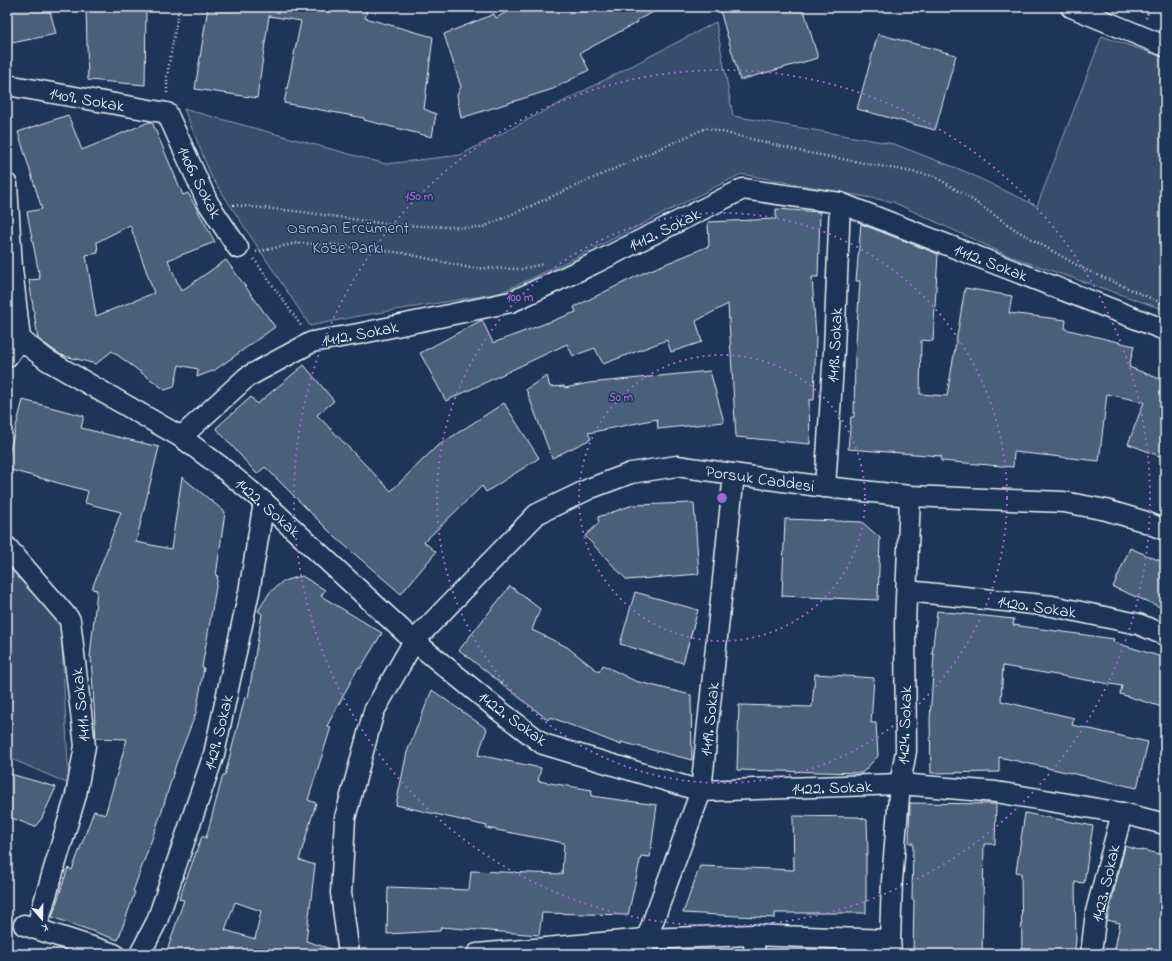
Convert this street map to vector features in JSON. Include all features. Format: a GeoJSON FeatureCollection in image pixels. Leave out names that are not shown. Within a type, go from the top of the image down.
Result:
{"type":"FeatureCollection","features":[{"type":"Feature","properties":{"kind":"street"},"geometry":{"type":"LineString","coordinates":[[1071,7],[1165,46]]}},
{"type":"Feature","properties":{"kind":"street","name":"1409. Sokak"},"geometry":{"type":"LineString","coordinates":[[7,85],[167,113]]}},
{"type":"Feature","properties":{"kind":"street","name":"1406. Sokak"},"geometry":{"type":"LineString","coordinates":[[167,113],[208,203],[238,248]]}},
{"type":"Feature","properties":{"kind":"street"},"geometry":{"type":"LineString","coordinates":[[7,184],[12,268],[20,339],[7,357]]}},
{"type":"Feature","properties":{"kind":"street","name":"1412. Sokak"},"geometry":{"type":"LineString","coordinates":[[181,437],[247,377],[312,342],[358,334],[511,302],[593,264],[743,189],[840,203],[1165,330]]}},
{"type":"Feature","properties":{"kind":"street","name":"1418. Sokak"},"geometry":{"type":"LineString","coordinates":[[825,487],[834,350],[840,203]]}},
{"type":"Feature","properties":{"kind":"street","name":"1422. Sokak"},"geometry":{"type":"LineString","coordinates":[[20,339],[48,360],[181,437],[264,502],[414,641],[543,744],[701,791],[900,784],[996,792],[1122,814],[1165,824]]}},
{"type":"Feature","properties":{"kind":"street","name":"Porsuk Caddesi"},"geometry":{"type":"LineString","coordinates":[[349,954],[340,893],[345,818],[374,711],[414,641],[537,514],[591,488],[631,473],[677,466],[825,487],[910,496],[1064,502],[1106,510],[1143,521],[1165,530]]}},
{"type":"Feature","properties":{"kind":"street","name":"1419. Sokak"},"geometry":{"type":"LineString","coordinates":[[643,946],[701,791],[734,474]]}},
{"type":"Feature","properties":{"kind":"street","name":"1424. Sokak"},"geometry":{"type":"LineString","coordinates":[[890,947],[892,880],[900,784],[906,751],[904,625],[907,591],[910,496]]}},
{"type":"Feature","properties":{"kind":"street","name":"1429. Sokak"},"geometry":{"type":"LineString","coordinates":[[140,954],[157,922],[214,754],[250,592],[264,502]]}},
{"type":"Feature","properties":{"kind":"street","name":"1411. Sokak"},"geometry":{"type":"LineString","coordinates":[[7,547],[70,620],[86,746],[76,795],[30,927],[114,954]]}},
{"type":"Feature","properties":{"kind":"street","name":"1420. Sokak"},"geometry":{"type":"LineString","coordinates":[[907,591],[1052,606],[1138,624],[1165,635]]}},
{"type":"Feature","properties":{"kind":"street","name":"1423. Sokak"},"geometry":{"type":"LineString","coordinates":[[1091,954],[1096,912],[1122,814]]}},
{"type":"Feature","properties":{"kind":"street"},"geometry":{"type":"LineString","coordinates":[[477,954],[643,946],[754,945],[890,947]]}},
{"type":"Feature","properties":{"kind":"path"},"geometry":{"type":"LineString","coordinates":[[167,113],[167,76],[179,7]]}},
{"type":"Feature","properties":{"kind":"path"},"geometry":{"type":"LineString","coordinates":[[312,342],[250,253],[297,243],[339,244],[403,253],[470,268],[521,269],[545,264]]}},
{"type":"Feature","properties":{"kind":"green space","name":"Osman Ercüment Köse Parkı"},"geometry":{"type":"Polygon","coordinates":[[[716,22],[733,116],[894,144],[964,171],[1037,206],[1102,36],[1165,58],[1165,310],[1009,256],[893,202],[741,174],[575,258],[500,293],[359,316],[310,326],[212,178],[184,109],[386,164],[460,155],[716,22]]]}},
{"type":"Feature","properties":{"kind":"green space"},"geometry":{"type":"Polygon","coordinates":[[[7,565],[61,625],[69,784],[7,757],[7,565]]]}},
{"type":"Feature","properties":{"kind":"building"},"geometry":{"type":"Polygon","coordinates":[[[7,7],[49,7],[56,34],[7,44],[7,7]]]}},
{"type":"Feature","properties":{"kind":"building"},"geometry":{"type":"Polygon","coordinates":[[[86,7],[146,7],[145,85],[88,80],[86,7]]]}},
{"type":"Feature","properties":{"kind":"building"},"geometry":{"type":"Polygon","coordinates":[[[208,7],[368,7],[365,18],[433,37],[424,109],[436,114],[432,137],[364,120],[364,118],[284,103],[301,21],[269,16],[257,98],[195,89],[208,7]]]}},
{"type":"Feature","properties":{"kind":"building"},"geometry":{"type":"Polygon","coordinates":[[[516,7],[664,7],[637,20],[638,22],[580,53],[589,70],[553,89],[461,118],[457,95],[461,87],[444,34],[494,14],[496,18],[516,7]]]}},
{"type":"Feature","properties":{"kind":"building"},"geometry":{"type":"Polygon","coordinates":[[[719,7],[803,7],[818,58],[740,80],[719,7]]]}},
{"type":"Feature","properties":{"kind":"building"},"geometry":{"type":"Polygon","coordinates":[[[878,34],[956,55],[935,130],[857,109],[878,34]]]}},
{"type":"Feature","properties":{"kind":"building"},"geometry":{"type":"Polygon","coordinates":[[[68,115],[82,150],[152,122],[183,195],[188,193],[215,242],[168,260],[181,291],[226,260],[275,327],[215,370],[197,377],[198,369],[179,365],[174,387],[165,390],[112,351],[96,364],[61,355],[38,339],[29,280],[40,279],[27,212],[42,209],[18,132],[68,115]],[[130,225],[97,242],[98,253],[86,255],[96,316],[154,293],[130,225]]]}},
{"type":"Feature","properties":{"kind":"building"},"geometry":{"type":"Polygon","coordinates":[[[776,209],[820,212],[818,277],[812,277],[816,338],[814,400],[809,400],[810,444],[736,437],[728,304],[696,321],[702,342],[671,352],[667,340],[603,364],[595,348],[573,356],[567,344],[446,401],[420,353],[482,320],[493,343],[576,312],[574,307],[641,274],[709,246],[708,222],[776,219],[776,209]]]}},
{"type":"Feature","properties":{"kind":"building"},"geometry":{"type":"Polygon","coordinates":[[[861,224],[938,254],[933,341],[921,340],[920,394],[947,396],[965,288],[1012,296],[1009,313],[1066,320],[1065,329],[1134,346],[1129,367],[1165,381],[1165,458],[1128,444],[1144,402],[1107,394],[1099,461],[1014,452],[1013,467],[941,461],[941,456],[848,449],[851,417],[854,417],[855,357],[860,281],[856,281],[861,224]]]}},
{"type":"Feature","properties":{"kind":"building"},"geometry":{"type":"Polygon","coordinates":[[[304,365],[334,401],[317,415],[391,491],[436,447],[504,403],[539,458],[486,492],[482,486],[424,542],[436,552],[401,594],[335,537],[265,467],[257,474],[216,428],[251,397],[257,404],[304,365]]]}},
{"type":"Feature","properties":{"kind":"building"},"geometry":{"type":"Polygon","coordinates":[[[710,371],[724,422],[658,429],[657,419],[588,433],[591,439],[552,458],[526,389],[547,376],[550,387],[564,386],[565,388],[589,383],[710,371]]]}},
{"type":"Feature","properties":{"kind":"building"},"geometry":{"type":"Polygon","coordinates":[[[23,400],[84,416],[81,428],[159,447],[136,542],[171,549],[182,477],[225,512],[216,576],[218,576],[202,667],[204,668],[196,713],[176,764],[161,814],[133,891],[135,892],[118,940],[52,917],[68,868],[72,870],[94,811],[105,815],[127,739],[96,738],[90,657],[97,590],[92,589],[121,512],[85,503],[88,491],[7,469],[7,461],[23,400]]]}},
{"type":"Feature","properties":{"kind":"building"},"geometry":{"type":"Polygon","coordinates":[[[694,503],[699,574],[627,580],[585,536],[599,523],[598,517],[633,505],[694,503]]]}},
{"type":"Feature","properties":{"kind":"building"},"geometry":{"type":"Polygon","coordinates":[[[785,519],[862,522],[880,538],[878,600],[782,596],[785,519]]]}},
{"type":"Feature","properties":{"kind":"building"},"geometry":{"type":"Polygon","coordinates":[[[1130,548],[1165,563],[1165,609],[1113,587],[1130,548]]]}},
{"type":"Feature","properties":{"kind":"building"},"geometry":{"type":"Polygon","coordinates":[[[302,576],[325,590],[321,596],[382,633],[360,669],[358,668],[327,726],[331,727],[308,800],[316,803],[299,860],[315,865],[306,941],[337,951],[336,954],[166,954],[184,900],[179,899],[202,836],[206,838],[223,775],[225,775],[245,697],[248,698],[262,614],[258,611],[270,592],[283,581],[302,576]],[[235,902],[225,930],[255,939],[261,911],[235,902]]]}},
{"type":"Feature","properties":{"kind":"building"},"geometry":{"type":"Polygon","coordinates":[[[510,586],[540,609],[532,630],[567,647],[599,672],[603,665],[635,681],[691,695],[692,760],[621,742],[621,745],[550,717],[548,720],[459,650],[510,586]]]}},
{"type":"Feature","properties":{"kind":"building"},"geometry":{"type":"Polygon","coordinates":[[[635,592],[698,610],[683,663],[620,644],[635,592]]]}},
{"type":"Feature","properties":{"kind":"building"},"geometry":{"type":"Polygon","coordinates":[[[937,611],[1014,619],[1013,625],[1114,639],[1113,642],[1165,658],[1165,708],[1120,694],[1122,686],[1003,666],[1001,701],[1074,718],[1072,725],[1148,742],[1137,788],[999,757],[999,772],[931,773],[930,720],[934,654],[932,654],[937,611]]]}},
{"type":"Feature","properties":{"kind":"building"},"geometry":{"type":"Polygon","coordinates":[[[815,674],[874,678],[871,723],[876,723],[878,756],[862,773],[737,770],[739,705],[812,707],[815,674]]]}},
{"type":"Feature","properties":{"kind":"building"},"geometry":{"type":"Polygon","coordinates":[[[432,690],[487,729],[478,755],[541,768],[538,781],[592,790],[591,796],[657,805],[650,857],[641,856],[628,915],[542,913],[539,935],[441,927],[440,931],[387,934],[388,887],[469,890],[471,871],[562,874],[564,843],[486,828],[487,826],[396,805],[407,752],[432,690]]]}},
{"type":"Feature","properties":{"kind":"building"},"geometry":{"type":"Polygon","coordinates":[[[7,773],[56,787],[42,818],[35,827],[7,816],[7,773]]]}},
{"type":"Feature","properties":{"kind":"building"},"geometry":{"type":"Polygon","coordinates":[[[910,803],[996,804],[995,844],[984,844],[982,954],[913,954],[913,843],[909,843],[910,803]]]}},
{"type":"Feature","properties":{"kind":"building"},"geometry":{"type":"Polygon","coordinates":[[[1025,813],[1093,826],[1084,883],[1075,882],[1076,941],[1074,954],[1022,954],[1021,873],[1016,872],[1025,813]]]}},
{"type":"Feature","properties":{"kind":"building"},"geometry":{"type":"Polygon","coordinates":[[[793,816],[858,817],[867,820],[868,855],[866,855],[866,913],[775,913],[775,918],[683,913],[700,866],[794,870],[793,816]]]}},
{"type":"Feature","properties":{"kind":"building"},"geometry":{"type":"Polygon","coordinates":[[[1125,846],[1165,855],[1165,954],[1114,954],[1120,923],[1107,920],[1125,846]]]}}]}
